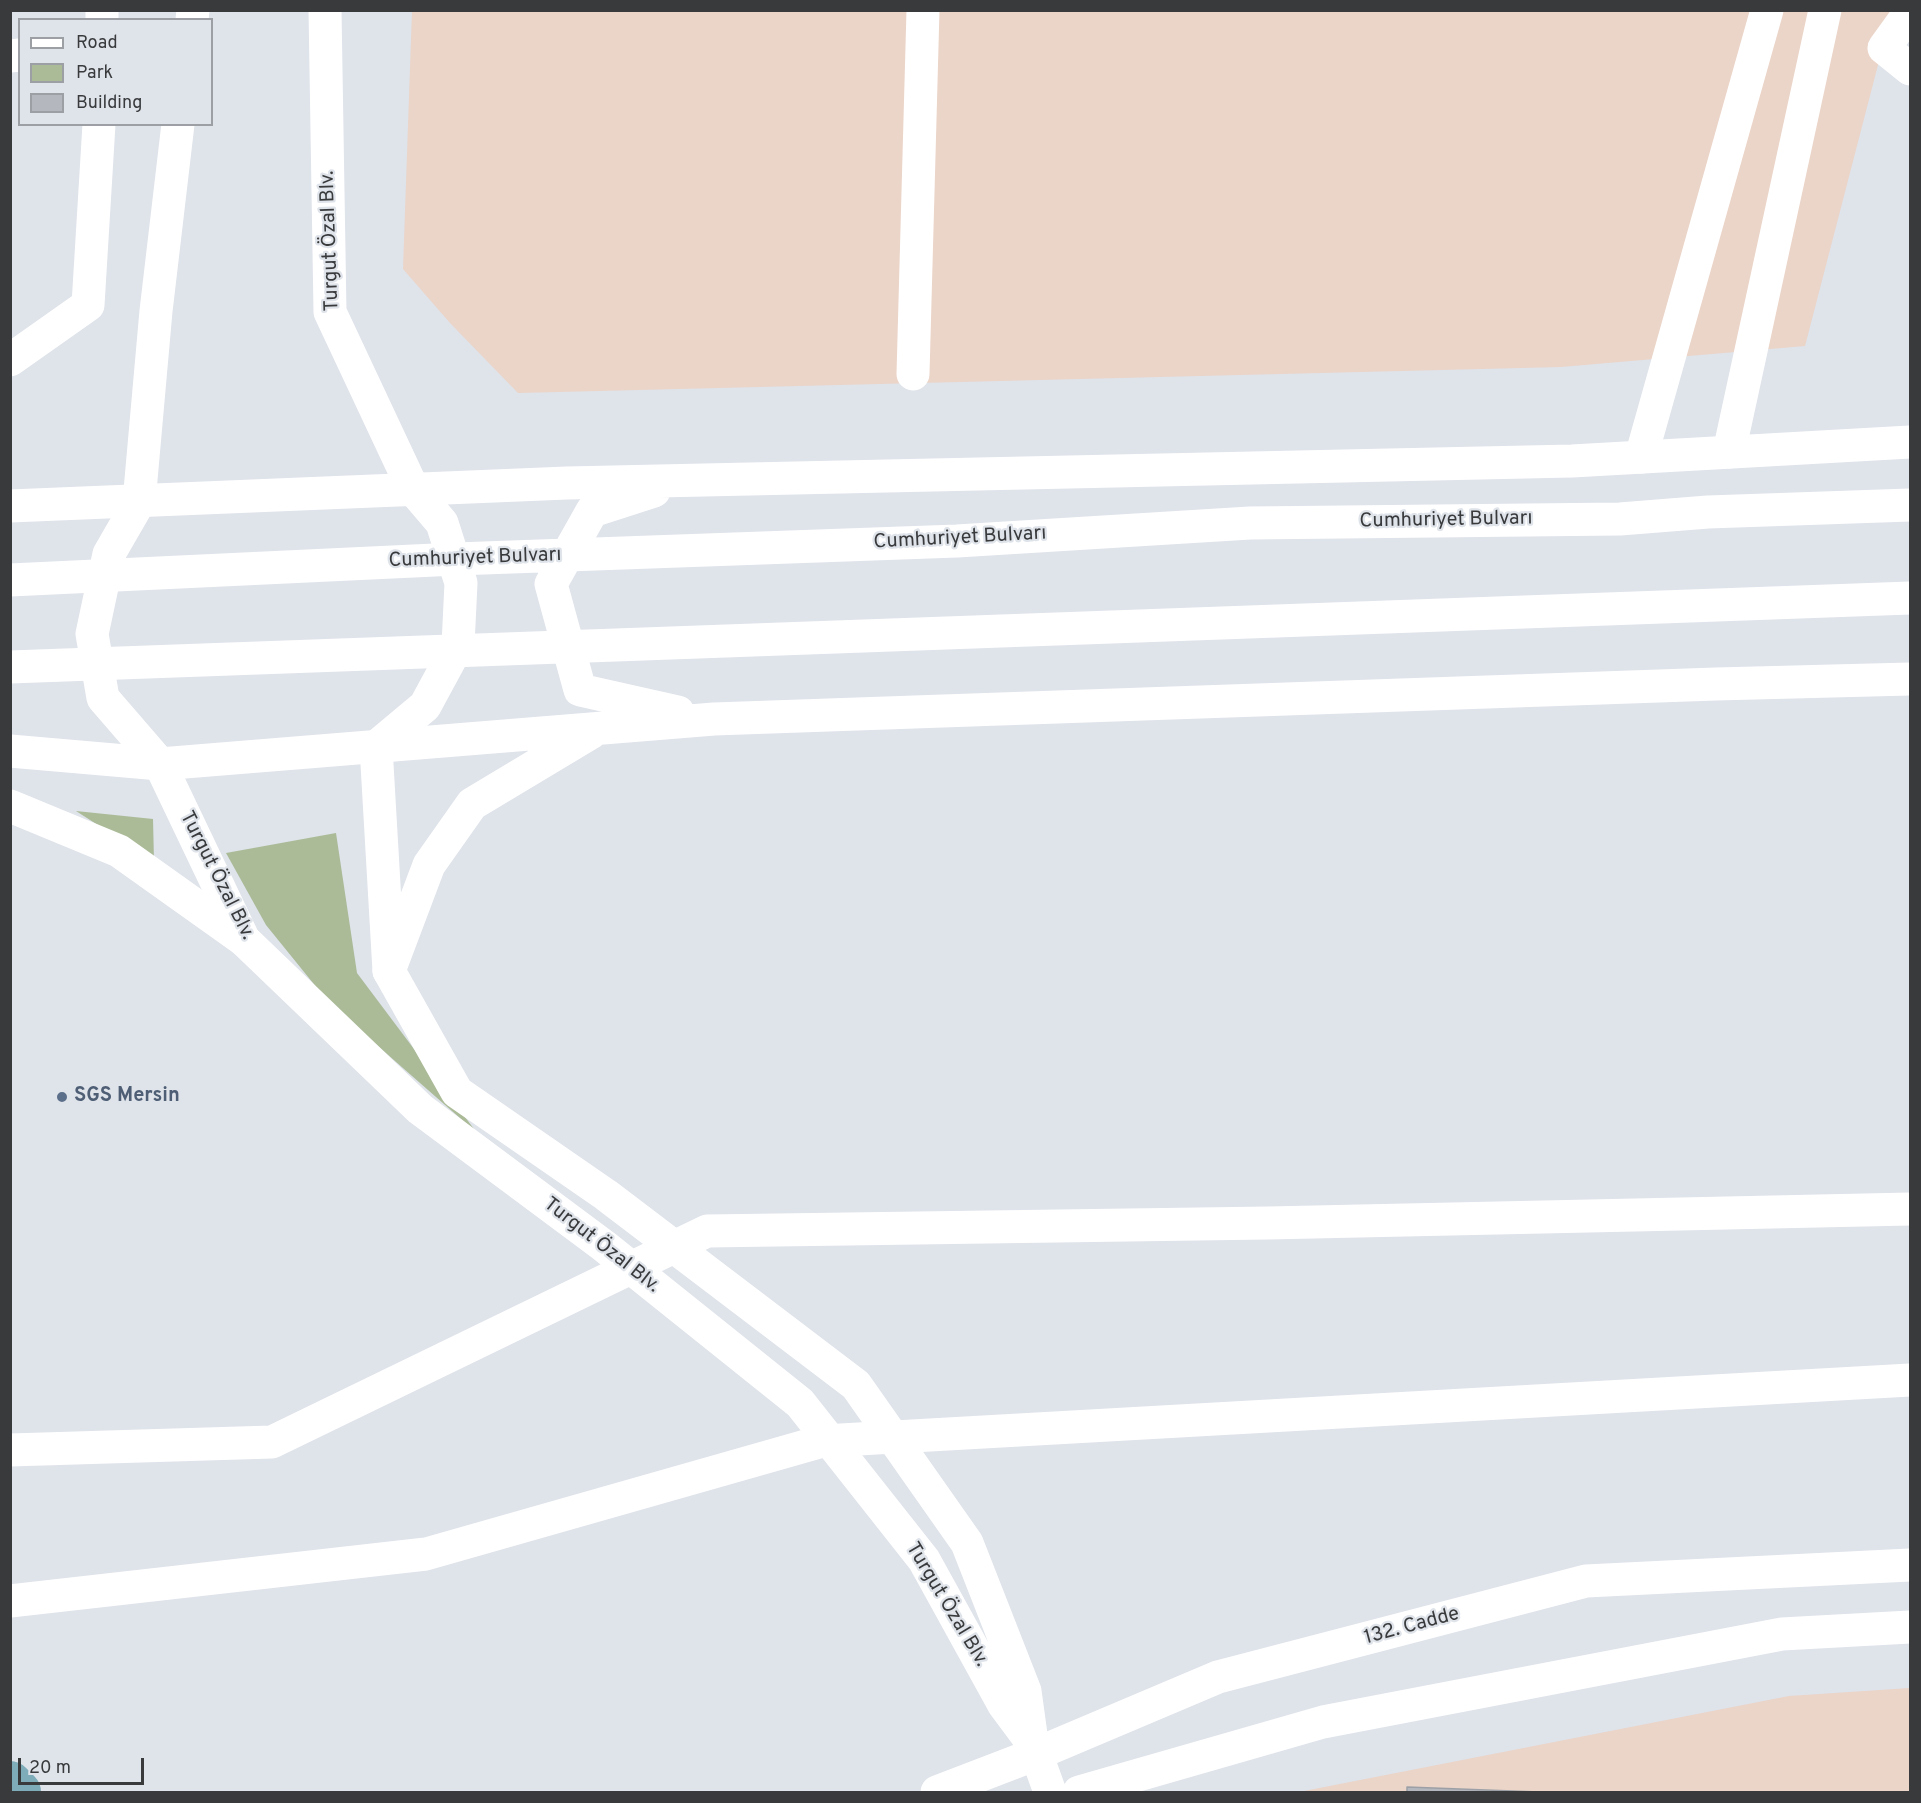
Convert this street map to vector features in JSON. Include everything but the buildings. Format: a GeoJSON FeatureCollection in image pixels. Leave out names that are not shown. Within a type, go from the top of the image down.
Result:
{"type":"FeatureCollection","features":[{"type":"Feature","properties":{"kind":"main road","name":"Turgut Özal Blv."},"geometry":{"type":"LineString","coordinates":[[325,10],[330,312],[413,489],[442,523],[461,583],[458,645],[425,706],[376,747],[389,971],[457,1092],[606,1195],[856,1385],[967,1543],[1025,1691],[1034,1748],[1050,1792]]}},
{"type":"Feature","properties":{"kind":"main road"},"geometry":{"type":"LineString","coordinates":[[913,374],[923,10]]}},
{"type":"Feature","properties":{"kind":"main road"},"geometry":{"type":"LineString","coordinates":[[1641,457],[1767,10]]}},
{"type":"Feature","properties":{"kind":"main road"},"geometry":{"type":"LineString","coordinates":[[1729,452],[1825,10]]}},
{"type":"Feature","properties":{"kind":"main road"},"geometry":{"type":"LineString","coordinates":[[1911,12],[1884,48],[1911,69]]}},
{"type":"Feature","properties":{"kind":"main road"},"geometry":{"type":"LineString","coordinates":[[10,360],[88,305],[99,126]]}},
{"type":"Feature","properties":{"kind":"main road"},"geometry":{"type":"LineString","coordinates":[[139,502],[156,311],[178,126]]}},
{"type":"Feature","properties":{"kind":"main road"},"geometry":{"type":"LineString","coordinates":[[10,506],[567,483],[1572,461],[1911,442]]}},
{"type":"Feature","properties":{"kind":"main road"},"geometry":{"type":"LineString","coordinates":[[687,480],[592,511],[551,584],[580,690],[714,719]]}},
{"type":"Feature","properties":{"kind":"main road","name":"Turgut Özal Blv."},"geometry":{"type":"LineString","coordinates":[[139,502],[109,554],[92,634],[103,698],[160,764],[244,940],[420,1109],[604,1246],[800,1403],[924,1560],[1004,1705],[1034,1748]]}},
{"type":"Feature","properties":{"kind":"main road","name":"Cumhuriyet Bulvarı"},"geometry":{"type":"LineString","coordinates":[[10,580],[220,572],[456,559],[957,541],[1250,523],[1620,519],[1708,512],[1911,505]]}},
{"type":"Feature","properties":{"kind":"main road"},"geometry":{"type":"LineString","coordinates":[[10,667],[1911,598]]}},
{"type":"Feature","properties":{"kind":"main road"},"geometry":{"type":"LineString","coordinates":[[10,751],[160,764],[714,719],[1911,679]]}},
{"type":"Feature","properties":{"kind":"main road"},"geometry":{"type":"LineString","coordinates":[[389,971],[429,866],[472,804],[599,729]]}},
{"type":"Feature","properties":{"kind":"main road"},"geometry":{"type":"LineString","coordinates":[[10,806],[119,851],[244,940]]}},
{"type":"Feature","properties":{"kind":"main road"},"geometry":{"type":"LineString","coordinates":[[10,1450],[272,1442],[707,1231],[1268,1223],[1911,1209]]}},
{"type":"Feature","properties":{"kind":"main road"},"geometry":{"type":"LineString","coordinates":[[10,1600],[426,1554],[824,1441],[1911,1380]]}},
{"type":"Feature","properties":{"kind":"main road","name":"132. Cadde"},"geometry":{"type":"LineString","coordinates":[[937,1792],[1034,1748],[1218,1677],[1586,1581],[1911,1565]]}},
{"type":"Feature","properties":{"kind":"main road"},"geometry":{"type":"LineString","coordinates":[[1079,1792],[1323,1722],[1782,1634],[1911,1627]]}},
{"type":"Feature","properties":{"kind":"shaded area"},"geometry":{"type":"Polygon","coordinates":[[[412,11],[1892,11],[1805,346],[1561,367],[518,393],[450,323],[403,269],[412,11]]]}},
{"type":"Feature","properties":{"kind":"shaded area"},"geometry":{"type":"Polygon","coordinates":[[[1910,1688],[1910,1792],[1299,1792],[1789,1696],[1910,1688]]]}},
{"type":"Feature","properties":{"kind":"green space"},"geometry":{"type":"Polygon","coordinates":[[[76,811],[153,819],[154,861],[76,811]]]}},
{"type":"Feature","properties":{"kind":"green space"},"geometry":{"type":"Polygon","coordinates":[[[336,833],[357,973],[477,1133],[330,1004],[266,925],[226,853],[336,833]]]}},
{"type":"Feature","properties":{"kind":"waterway"},"geometry":{"type":"LineString","coordinates":[[10,1783],[19,1792]]}},
{"type":"Feature","properties":{"kind":"place","name":"SGS Mersin"},"geometry":{"type":"Point","coordinates":[62,1097]}}]}
